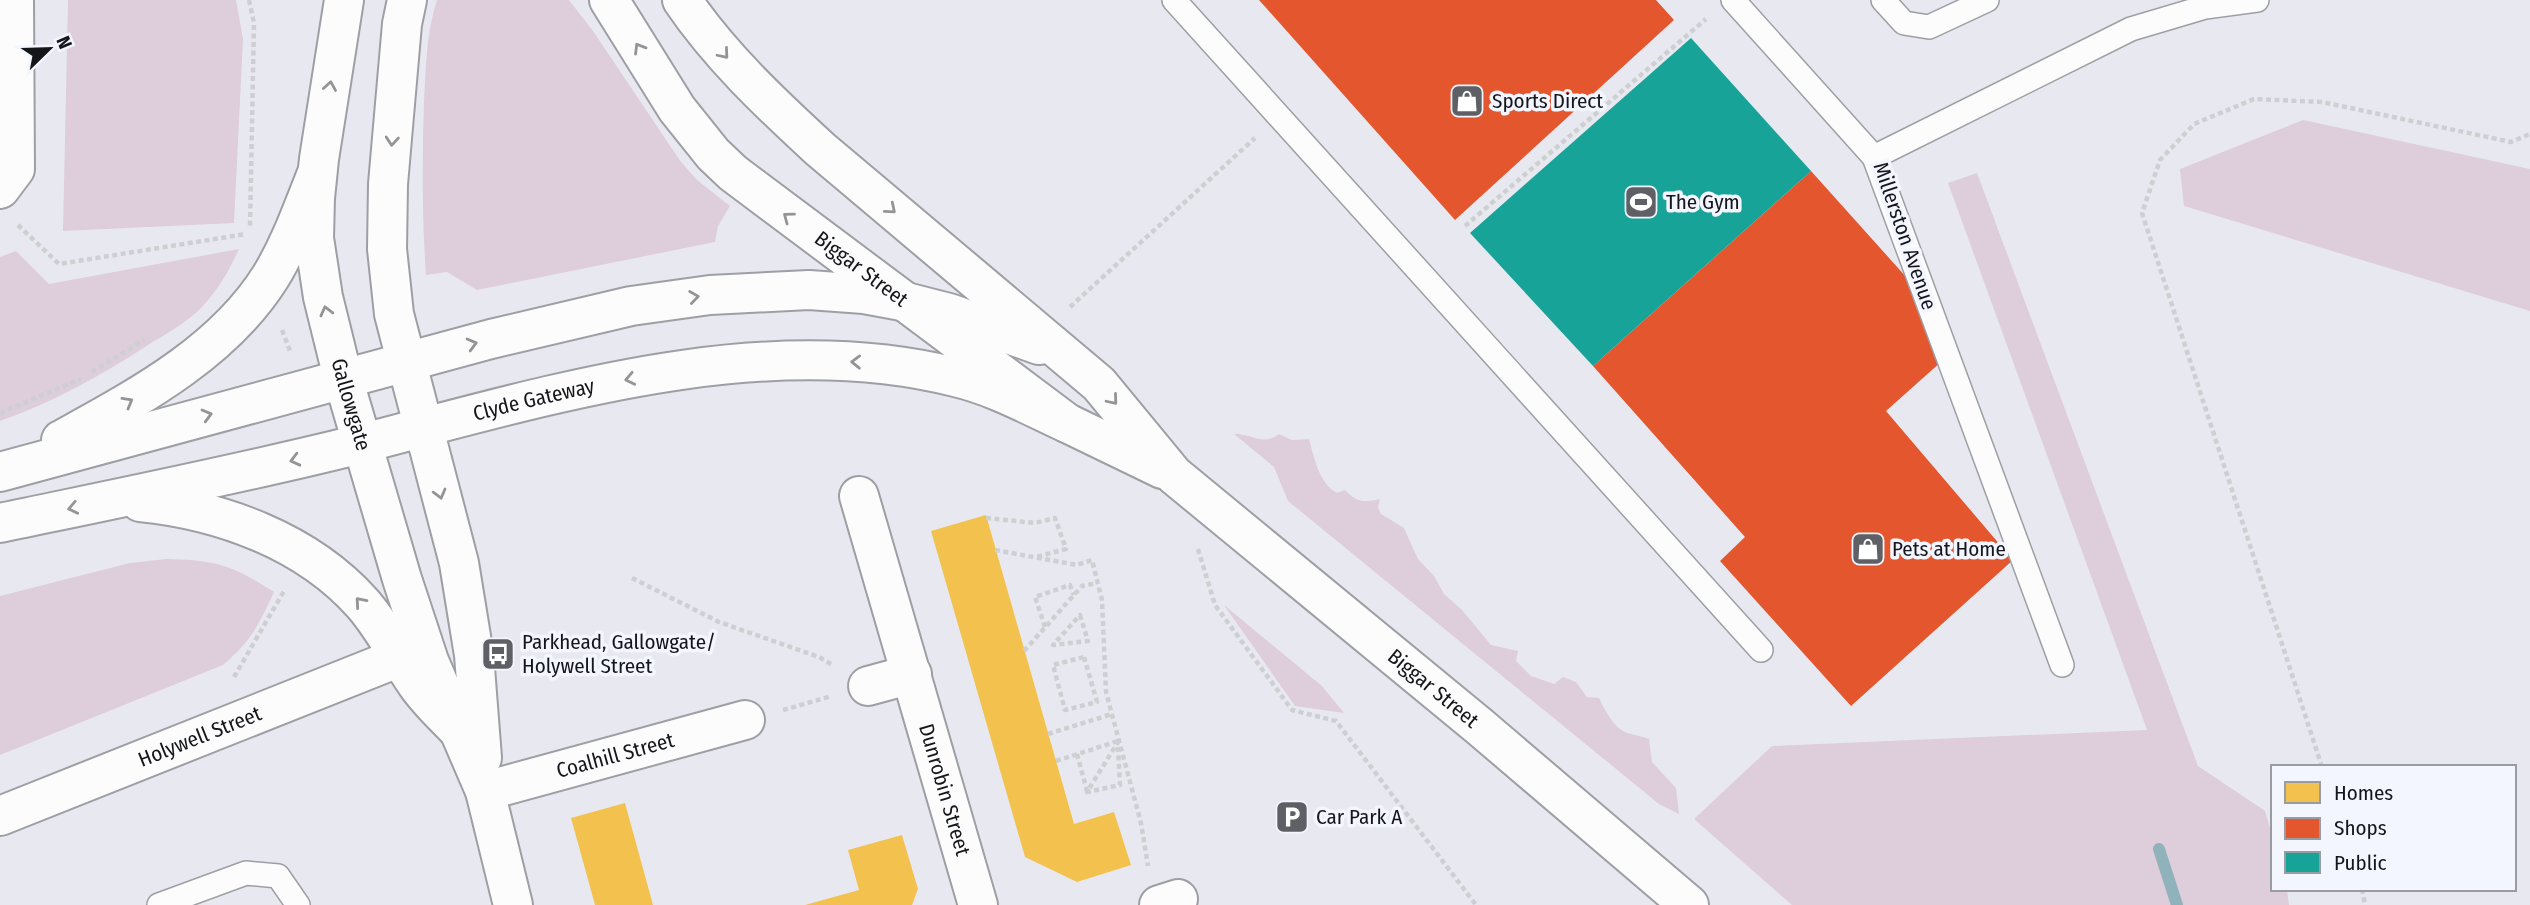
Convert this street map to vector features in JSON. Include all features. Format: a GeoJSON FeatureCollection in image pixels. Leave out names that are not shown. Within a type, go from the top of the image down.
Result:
{"type":"FeatureCollection","features":[{"type":"Feature","properties":{"kind":"main road"},"geometry":{"type":"LineString","coordinates":[[5,203],[15,169],[14,0]]}},
{"type":"Feature","properties":{"kind":"main road","name":"Gallowgate"},"geometry":{"type":"LineString","coordinates":[[344,0],[317,173],[314,239],[323,297],[361,443],[410,603],[429,661],[485,792],[513,905]]}},
{"type":"Feature","properties":{"kind":"main road","name":"Gallowgate"},"geometry":{"type":"LineString","coordinates":[[407,0],[402,24],[388,184],[387,249],[394,314],[459,563],[474,654],[485,792]]}},
{"type":"Feature","properties":{"kind":"main road","name":"Biggar Street"},"geometry":{"type":"LineString","coordinates":[[609,0],[677,109],[713,154],[780,211],[1066,423],[1174,475]]}},
{"type":"Feature","properties":{"kind":"main road","name":"Biggar Street"},"geometry":{"type":"LineString","coordinates":[[682,0],[733,63],[820,149],[1099,384],[1174,475],[1479,726],[1689,905]]}},
{"type":"Feature","properties":{"kind":"main road"},"geometry":{"type":"LineString","coordinates":[[2,472],[145,392],[211,343],[256,297],[271,275],[317,173]]}},
{"type":"Feature","properties":{"kind":"main road"},"geometry":{"type":"LineString","coordinates":[[2,472],[406,362],[631,306],[710,295],[809,290],[864,294],[948,313],[1063,354]]}},
{"type":"Feature","properties":{"kind":"main road","name":"Clyde Gateway"},"geometry":{"type":"LineString","coordinates":[[0,523],[272,466],[573,391],[657,373],[729,363],[868,362],[924,369],[992,389],[1066,423]]}},
{"type":"Feature","properties":{"kind":"main road","name":"Dunrobin Street"},"geometry":{"type":"LineString","coordinates":[[859,496],[978,905]]}},
{"type":"Feature","properties":{"kind":"main road"},"geometry":{"type":"LineString","coordinates":[[111,500],[183,508],[225,518],[252,528],[304,555],[329,572],[356,596],[429,700],[459,731]]}},
{"type":"Feature","properties":{"kind":"main road","name":"Holywell Street"},"geometry":{"type":"LineString","coordinates":[[0,816],[400,657]]}},
{"type":"Feature","properties":{"kind":"main road"},"geometry":{"type":"LineString","coordinates":[[868,686],[912,674]]}},
{"type":"Feature","properties":{"kind":"main road","name":"Coalhill Street"},"geometry":{"type":"LineString","coordinates":[[485,792],[745,720]]}},
{"type":"Feature","properties":{"kind":"lane"},"geometry":{"type":"LineString","coordinates":[[1174,0],[1761,650]]}},
{"type":"Feature","properties":{"kind":"lane"},"geometry":{"type":"LineString","coordinates":[[1733,0],[1874,157]]}},
{"type":"Feature","properties":{"kind":"lane"},"geometry":{"type":"LineString","coordinates":[[1883,0],[1904,23],[1929,27],[1987,0]]}},
{"type":"Feature","properties":{"kind":"lane","name":"Millerston Avenue"},"geometry":{"type":"LineString","coordinates":[[2062,665],[1874,157],[2131,29],[2205,7],[2257,0]]}},
{"type":"Feature","properties":{"kind":"lane"},"geometry":{"type":"LineString","coordinates":[[159,905],[246,873],[278,876],[298,905]]}},
{"type":"Feature","properties":{"kind":"path"},"geometry":{"type":"LineString","coordinates":[[248,246],[254,23],[249,0]]}},
{"type":"Feature","properties":{"kind":"path"},"geometry":{"type":"LineString","coordinates":[[1465,226],[1707,18]]}},
{"type":"Feature","properties":{"kind":"path"},"geometry":{"type":"LineString","coordinates":[[2321,765],[2142,213],[2161,160],[2194,124],[2254,99],[2322,102],[2511,142],[2530,134]]}},
{"type":"Feature","properties":{"kind":"path"},"geometry":{"type":"LineString","coordinates":[[1086,293],[1279,117]]}},
{"type":"Feature","properties":{"kind":"path"},"geometry":{"type":"LineString","coordinates":[[5,203],[59,264],[249,233]]}},
{"type":"Feature","properties":{"kind":"path"},"geometry":{"type":"LineString","coordinates":[[280,326],[292,355]]}},
{"type":"Feature","properties":{"kind":"path"},"geometry":{"type":"LineString","coordinates":[[0,413],[83,378],[151,336]]}},
{"type":"Feature","properties":{"kind":"path"},"geometry":{"type":"LineString","coordinates":[[986,518],[1035,523],[1055,518],[1066,549],[1035,557]]}},
{"type":"Feature","properties":{"kind":"path"},"geometry":{"type":"LineString","coordinates":[[1195,540],[1215,605],[1292,710],[1336,721],[1476,905]]}},
{"type":"Feature","properties":{"kind":"path"},"geometry":{"type":"LineString","coordinates":[[995,550],[1077,565],[1092,560],[1101,600],[1106,692],[1162,891]]}},
{"type":"Feature","properties":{"kind":"path"},"geometry":{"type":"LineString","coordinates":[[233,679],[304,555]]}},
{"type":"Feature","properties":{"kind":"path"},"geometry":{"type":"LineString","coordinates":[[632,578],[719,622],[819,657],[868,686]]}},
{"type":"Feature","properties":{"kind":"path"},"geometry":{"type":"LineString","coordinates":[[1024,651],[1082,586],[1097,583]]}},
{"type":"Feature","properties":{"kind":"path"},"geometry":{"type":"LineString","coordinates":[[1045,627],[1035,597],[1070,585],[1074,596]]}},
{"type":"Feature","properties":{"kind":"path"},"geometry":{"type":"LineString","coordinates":[[1080,615],[1088,641],[1053,645],[1062,635],[1080,615]]}},
{"type":"Feature","properties":{"kind":"path"},"geometry":{"type":"LineString","coordinates":[[1084,657],[1097,702],[1065,710],[1053,665],[1084,657]]}},
{"type":"Feature","properties":{"kind":"path"},"geometry":{"type":"LineString","coordinates":[[745,720],[868,686]]}},
{"type":"Feature","properties":{"kind":"path"},"geometry":{"type":"LineString","coordinates":[[1048,734],[1112,713]]}},
{"type":"Feature","properties":{"kind":"path"},"geometry":{"type":"LineString","coordinates":[[1056,761],[1118,742]]}},
{"type":"Feature","properties":{"kind":"path"},"geometry":{"type":"LineString","coordinates":[[1087,792],[1118,742]]}},
{"type":"Feature","properties":{"kind":"path"},"geometry":{"type":"LineString","coordinates":[[1087,792],[1120,785],[1118,742]]}},
{"type":"Feature","properties":{"kind":"path"},"geometry":{"type":"LineString","coordinates":[[1077,754],[1087,792]]}},
{"type":"Feature","properties":{"kind":"shaded area"},"geometry":{"type":"Polygon","coordinates":[[[68,0],[236,0],[243,39],[234,223],[63,231],[68,0]]]}},
{"type":"Feature","properties":{"kind":"shaded area"},"geometry":{"type":"Polygon","coordinates":[[[437,0],[569,0],[593,31],[681,162],[697,180],[730,206],[718,226],[715,242],[477,290],[447,272],[426,275],[424,102],[429,38],[437,0]]]}},
{"type":"Feature","properties":{"kind":"shaded area"},"geometry":{"type":"Polygon","coordinates":[[[2303,120],[2530,169],[2530,311],[2184,206],[2180,169],[2303,120]]]}},
{"type":"Feature","properties":{"kind":"shaded area"},"geometry":{"type":"Polygon","coordinates":[[[1977,173],[2198,766],[2265,811],[2271,831],[2271,891],[2287,891],[2289,905],[1792,905],[1694,819],[1772,746],[2147,730],[1948,183],[1977,173]]]}},
{"type":"Feature","properties":{"kind":"shaded area"},"geometry":{"type":"Polygon","coordinates":[[[239,249],[213,294],[182,323],[76,388],[0,421],[0,257],[16,251],[49,284],[239,249]]]}},
{"type":"Feature","properties":{"kind":"shaded area"},"geometry":{"type":"Polygon","coordinates":[[[1234,434],[1262,439],[1273,438],[1279,434],[1292,440],[1309,439],[1318,469],[1331,489],[1337,493],[1345,490],[1361,500],[1380,499],[1378,507],[1381,514],[1404,528],[1418,559],[1434,576],[1444,594],[1462,610],[1491,645],[1518,651],[1516,661],[1531,676],[1554,684],[1563,677],[1576,682],[1587,697],[1599,698],[1618,727],[1627,733],[1649,739],[1652,762],[1676,788],[1679,814],[1659,804],[1288,501],[1274,467],[1234,434]]]}},
{"type":"Feature","properties":{"kind":"shaded area"},"geometry":{"type":"Polygon","coordinates":[[[166,559],[223,566],[274,592],[248,640],[223,665],[0,755],[0,596],[130,563],[166,559]]]}},
{"type":"Feature","properties":{"kind":"shaded area"},"geometry":{"type":"Polygon","coordinates":[[[1224,605],[1322,686],[1344,713],[1295,706],[1224,605]]]}},
{"type":"Feature","properties":{"kind":"building: Homes"},"geometry":{"type":"Polygon","coordinates":[[[986,515],[1074,824],[1114,812],[1131,865],[1077,882],[1025,857],[931,531],[986,515]]]}},
{"type":"Feature","properties":{"kind":"building: Homes"},"geometry":{"type":"Polygon","coordinates":[[[625,803],[653,905],[595,905],[571,818],[625,803]]]}},
{"type":"Feature","properties":{"kind":"building: Homes"},"geometry":{"type":"Polygon","coordinates":[[[902,835],[918,889],[912,905],[805,905],[859,890],[848,850],[902,835]]]}},
{"type":"Feature","properties":{"kind":"building: Shops","name":"Sports Direct"},"geometry":{"type":"Polygon","coordinates":[[[1259,0],[1656,0],[1674,20],[1455,220],[1259,0]]]}},
{"type":"Feature","properties":{"kind":"building: Shops"},"geometry":{"type":"Polygon","coordinates":[[[1811,171],[1916,288],[1942,361],[1886,411],[2013,560],[1851,706],[1720,561],[1745,537],[1593,366],[1811,171]]]}},
{"type":"Feature","properties":{"kind":"building: Public","name":"The Gym"},"geometry":{"type":"Polygon","coordinates":[[[1691,38],[1811,171],[1593,366],[1470,233],[1691,38]]]}},
{"type":"Feature","properties":{"kind":"waterway"},"geometry":{"type":"LineString","coordinates":[[2159,849],[2177,905]]}},
{"type":"Feature","properties":{"kind":"place","name":"Sports Direct"},"geometry":{"type":"Point","coordinates":[1467,101]}},
{"type":"Feature","properties":{"kind":"place","name":"The Gym"},"geometry":{"type":"Point","coordinates":[1641,202]}},
{"type":"Feature","properties":{"kind":"place","name":"Pets at Home"},"geometry":{"type":"Point","coordinates":[1868,549]}},
{"type":"Feature","properties":{"kind":"place","name":"Parkhead, Gallowgate/ Holywell Street"},"geometry":{"type":"Point","coordinates":[498,654]}},
{"type":"Feature","properties":{"kind":"place","name":"Car Park A"},"geometry":{"type":"Point","coordinates":[1292,817]}}]}
